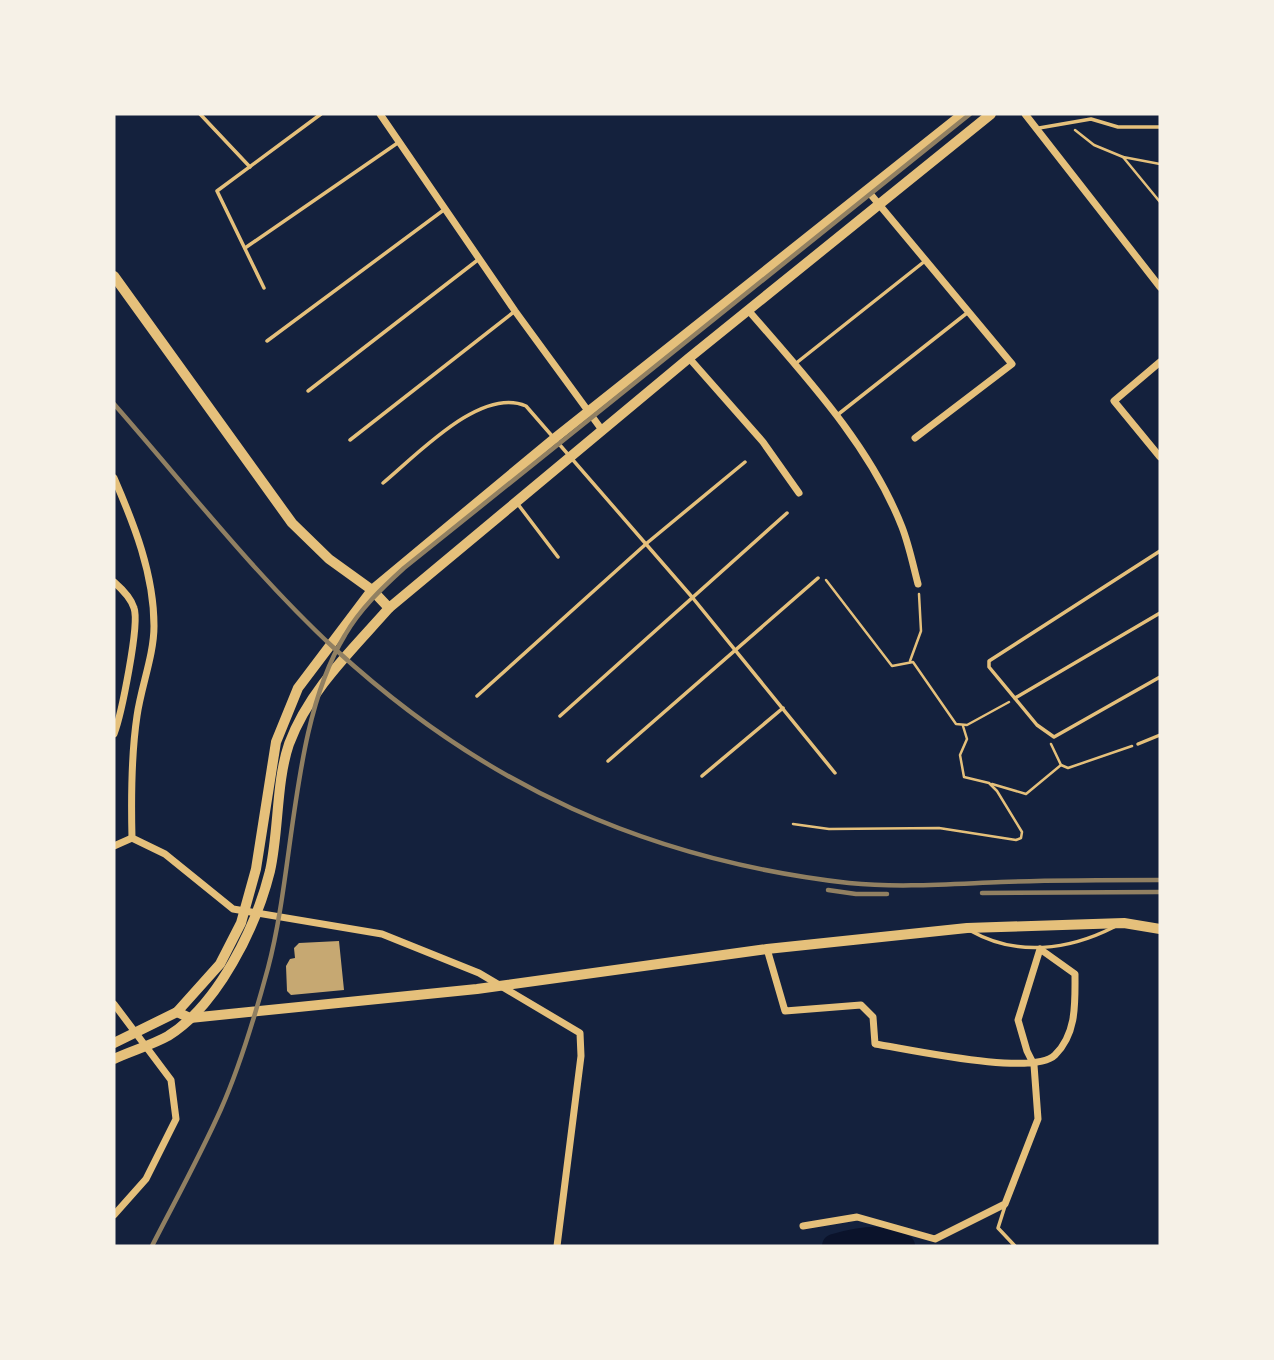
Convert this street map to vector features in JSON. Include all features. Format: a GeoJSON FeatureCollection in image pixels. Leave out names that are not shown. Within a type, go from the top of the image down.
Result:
{"type":"FeatureCollection","features":[{"type":"Feature","properties":{"kind":"main road"},"geometry":{"type":"LineString","coordinates":[[372,590],[555,438],[963,114]]}},
{"type":"Feature","properties":{"kind":"main road"},"geometry":{"type":"LineString","coordinates":[[114,276],[292,523],[329,559],[372,590],[389,608],[516,500],[991,114]]}},
{"type":"Feature","properties":{"kind":"street"},"geometry":{"type":"LineString","coordinates":[[380,114],[515,311],[602,430]]}},
{"type":"Feature","properties":{"kind":"street"},"geometry":{"type":"LineString","coordinates":[[1025,114],[1160,287]]}},
{"type":"Feature","properties":{"kind":"street"},"geometry":{"type":"LineString","coordinates":[[867,190],[1012,364],[915,438]]}},
{"type":"Feature","properties":{"kind":"street"},"geometry":{"type":"LineString","coordinates":[[748,310],[795,364],[870,463],[902,528],[918,584]]}},
{"type":"Feature","properties":{"kind":"street"},"geometry":{"type":"LineString","coordinates":[[690,358],[763,442],[799,493]]}},
{"type":"Feature","properties":{"kind":"street"},"geometry":{"type":"LineString","coordinates":[[1160,362],[1114,401],[1160,457]]}},
{"type":"Feature","properties":{"kind":"street"},"geometry":{"type":"LineString","coordinates":[[114,478],[135,525],[149,582],[154,628],[136,717],[131,797],[132,838]]}},
{"type":"Feature","properties":{"kind":"street"},"geometry":{"type":"LineString","coordinates":[[114,582],[135,610],[131,657],[114,734]]}},
{"type":"Feature","properties":{"kind":"street"},"geometry":{"type":"LineString","coordinates":[[114,1043],[177,1012],[220,964],[241,923],[256,869],[276,742],[298,688],[372,590]]}},
{"type":"Feature","properties":{"kind":"street"},"geometry":{"type":"LineString","coordinates":[[114,1059],[167,1036],[190,1018],[229,969],[253,923],[270,871],[289,746],[312,695],[389,608]]}},
{"type":"Feature","properties":{"kind":"street"},"geometry":{"type":"LineString","coordinates":[[114,846],[132,838]]}},
{"type":"Feature","properties":{"kind":"street"},"geometry":{"type":"LineString","coordinates":[[132,838],[165,855],[233,909],[382,934],[479,973],[580,1033],[581,1056],[557,1246]]}},
{"type":"Feature","properties":{"kind":"street"},"geometry":{"type":"LineString","coordinates":[[177,1012],[190,1018],[477,989],[767,949],[967,928],[1124,923],[1160,929]]}},
{"type":"Feature","properties":{"kind":"street"},"geometry":{"type":"LineString","coordinates":[[767,949],[785,1011],[860,1005],[873,1017],[875,1044],[987,1062],[1034,1065],[1054,1056],[1075,1020],[1075,974],[1040,949],[1018,1020],[1034,1065],[1038,1119],[1006,1204],[935,1239],[857,1217],[803,1226]]}},
{"type":"Feature","properties":{"kind":"street"},"geometry":{"type":"LineString","coordinates":[[114,1004],[171,1080],[176,1119],[146,1179],[114,1215]]}},
{"type":"Feature","properties":{"kind":"lane"},"geometry":{"type":"LineString","coordinates":[[200,114],[250,167]]}},
{"type":"Feature","properties":{"kind":"lane"},"geometry":{"type":"LineString","coordinates":[[264,288],[217,191],[321,114]]}},
{"type":"Feature","properties":{"kind":"lane"},"geometry":{"type":"LineString","coordinates":[[1037,129],[1098,119],[1118,127],[1160,127]]}},
{"type":"Feature","properties":{"kind":"lane"},"geometry":{"type":"LineString","coordinates":[[245,248],[399,142]]}},
{"type":"Feature","properties":{"kind":"lane"},"geometry":{"type":"LineString","coordinates":[[267,341],[444,209]]}},
{"type":"Feature","properties":{"kind":"lane"},"geometry":{"type":"LineString","coordinates":[[308,391],[479,259]]}},
{"type":"Feature","properties":{"kind":"lane"},"geometry":{"type":"LineString","coordinates":[[795,364],[927,260]]}},
{"type":"Feature","properties":{"kind":"lane"},"geometry":{"type":"LineString","coordinates":[[350,440],[515,311]]}},
{"type":"Feature","properties":{"kind":"lane"},"geometry":{"type":"LineString","coordinates":[[836,416],[969,312]]}},
{"type":"Feature","properties":{"kind":"lane"},"geometry":{"type":"LineString","coordinates":[[383,483],[473,410],[499,401],[515,401],[526,405],[647,543],[835,773]]}},
{"type":"Feature","properties":{"kind":"lane"},"geometry":{"type":"LineString","coordinates":[[477,696],[647,543],[745,462]]}},
{"type":"Feature","properties":{"kind":"lane"},"geometry":{"type":"LineString","coordinates":[[516,500],[558,557]]}},
{"type":"Feature","properties":{"kind":"lane"},"geometry":{"type":"LineString","coordinates":[[560,716],[787,513]]}},
{"type":"Feature","properties":{"kind":"lane"},"geometry":{"type":"LineString","coordinates":[[1160,551],[992,657],[989,667],[1048,734],[1054,737],[1160,677]]}},
{"type":"Feature","properties":{"kind":"lane"},"geometry":{"type":"LineString","coordinates":[[608,761],[818,578]]}},
{"type":"Feature","properties":{"kind":"lane"},"geometry":{"type":"LineString","coordinates":[[1015,698],[1160,613]]}},
{"type":"Feature","properties":{"kind":"lane"},"geometry":{"type":"LineString","coordinates":[[702,776],[783,708]]}},
{"type":"Feature","properties":{"kind":"lane"},"geometry":{"type":"LineString","coordinates":[[1138,744],[1160,735]]}},
{"type":"Feature","properties":{"kind":"lane"},"geometry":{"type":"LineString","coordinates":[[967,928],[990,942],[1040,949],[1089,940],[1124,923]]}},
{"type":"Feature","properties":{"kind":"lane"},"geometry":{"type":"LineString","coordinates":[[1006,1204],[998,1228],[1015,1246]]}},
{"type":"Feature","properties":{"kind":"path"},"geometry":{"type":"LineString","coordinates":[[1066,123],[1094,145],[1123,157],[1160,163]]}},
{"type":"Feature","properties":{"kind":"path"},"geometry":{"type":"LineString","coordinates":[[1123,157],[1160,202]]}},
{"type":"Feature","properties":{"kind":"path"},"geometry":{"type":"LineString","coordinates":[[818,578],[824,577],[892,666],[900,667],[910,661],[921,631],[922,609],[918,584]]}},
{"type":"Feature","properties":{"kind":"path"},"geometry":{"type":"LineString","coordinates":[[910,661],[956,724],[963,726],[1015,698]]}},
{"type":"Feature","properties":{"kind":"path"},"geometry":{"type":"LineString","coordinates":[[963,726],[967,739],[960,755],[964,777],[1027,794],[1061,765]]}},
{"type":"Feature","properties":{"kind":"path"},"geometry":{"type":"LineString","coordinates":[[1048,734],[1061,765],[1069,768],[1138,744]]}},
{"type":"Feature","properties":{"kind":"path"},"geometry":{"type":"LineString","coordinates":[[793,824],[829,829],[939,828],[1016,840],[1021,838],[1022,832],[998,791],[989,783]]}},
{"type":"Feature","properties":{"kind":"building"},"geometry":{"type":"Polygon","coordinates":[[[339,941],[344,990],[291,995],[287,991],[286,966],[290,959],[295,958],[294,948],[299,943],[339,941]]]}},
{"type":"Feature","properties":{"kind":"waterway"},"geometry":{"type":"LineString","coordinates":[[834,1246],[879,1239],[903,1246]]}},
{"type":"Feature","properties":{"kind":"railway"},"geometry":{"type":"LineString","coordinates":[[152,1246],[213,1127],[247,1040],[277,928],[296,797],[314,710],[327,670],[357,616],[404,568],[970,114]]}},
{"type":"Feature","properties":{"kind":"railway"},"geometry":{"type":"LineString","coordinates":[[114,404],[249,561],[335,649],[392,697],[450,740],[510,777],[572,809],[637,835],[705,856],[775,872],[849,883],[906,885],[1160,880]]}},
{"type":"Feature","properties":{"kind":"railway"},"geometry":{"type":"LineString","coordinates":[[828,890],[887,894]]}},
{"type":"Feature","properties":{"kind":"railway"},"geometry":{"type":"LineString","coordinates":[[982,893],[1160,892]]}}]}
